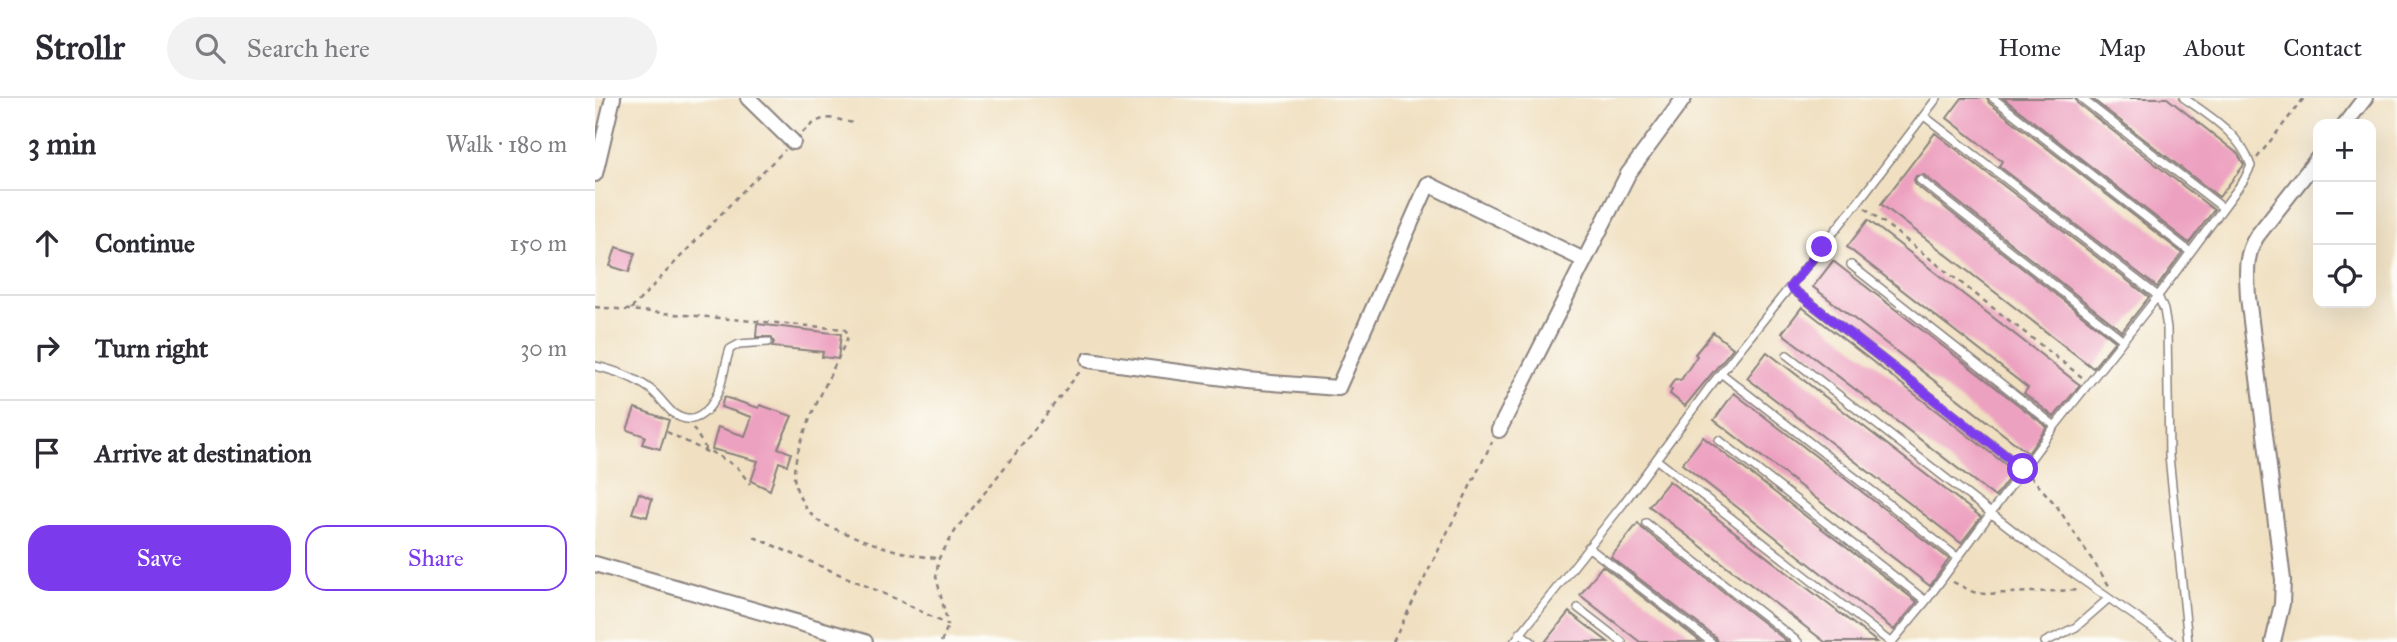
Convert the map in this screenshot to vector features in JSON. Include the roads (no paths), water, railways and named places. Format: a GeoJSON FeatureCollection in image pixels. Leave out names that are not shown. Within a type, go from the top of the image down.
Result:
{"type":"FeatureCollection","features":[{"type":"Feature","properties":{"kind":"street"},"geometry":{"type":"LineString","coordinates":[[595,174],[613,98]]}},
{"type":"Feature","properties":{"kind":"street"},"geometry":{"type":"LineString","coordinates":[[748,98],[793,142]]}},
{"type":"Feature","properties":{"kind":"street"},"geometry":{"type":"LineString","coordinates":[[1499,430],[1628,174],[1684,98]]}},
{"type":"Feature","properties":{"kind":"street"},"geometry":{"type":"LineString","coordinates":[[2349,119],[2365,98]]}},
{"type":"Feature","properties":{"kind":"street"},"geometry":{"type":"LineString","coordinates":[[2273,642],[2282,604],[2283,580],[2246,262],[2250,247],[2257,236],[2313,164]]}},
{"type":"Feature","properties":{"kind":"street"},"geometry":{"type":"LineString","coordinates":[[1089,360],[1246,381],[1338,388],[1428,184],[1584,260]]}},
{"type":"Feature","properties":{"kind":"street"},"geometry":{"type":"LineString","coordinates":[[595,564],[837,638],[866,642]]}},
{"type":"Feature","properties":{"kind":"lane"},"geometry":{"type":"LineString","coordinates":[[1514,642],[1657,460],[1708,389],[1858,202],[1937,98]]}},
{"type":"Feature","properties":{"kind":"lane"},"geometry":{"type":"LineString","coordinates":[[1993,98],[2189,251]]}},
{"type":"Feature","properties":{"kind":"lane"},"geometry":{"type":"LineString","coordinates":[[2081,98],[2223,208]]}},
{"type":"Feature","properties":{"kind":"lane"},"geometry":{"type":"LineString","coordinates":[[1657,460],[1891,642],[1926,601],[2055,426],[2158,296],[2251,166],[2242,147],[2229,132],[2185,98]]}},
{"type":"Feature","properties":{"kind":"lane"},"geometry":{"type":"LineString","coordinates":[[1924,116],[2158,296],[2167,328],[2169,456],[2188,642]]}},
{"type":"Feature","properties":{"kind":"lane"},"geometry":{"type":"LineString","coordinates":[[1920,180],[2122,339]]}},
{"type":"Feature","properties":{"kind":"lane"},"geometry":{"type":"LineString","coordinates":[[1851,265],[2055,426]]}},
{"type":"Feature","properties":{"kind":"lane"},"geometry":{"type":"LineString","coordinates":[[1790,287],[2023,469]]}},
{"type":"Feature","properties":{"kind":"lane"},"geometry":{"type":"LineString","coordinates":[[595,366],[648,388],[662,399],[672,412],[687,419],[700,418],[718,393],[730,349],[739,344],[768,342]]}},
{"type":"Feature","properties":{"kind":"lane"},"geometry":{"type":"LineString","coordinates":[[1787,355],[2094,590],[2172,642]]}},
{"type":"Feature","properties":{"kind":"lane"},"geometry":{"type":"LineString","coordinates":[[1722,374],[1957,557]]}},
{"type":"Feature","properties":{"kind":"lane"},"geometry":{"type":"LineString","coordinates":[[1719,440],[1926,601]]}},
{"type":"Feature","properties":{"kind":"lane"},"geometry":{"type":"LineString","coordinates":[[1646,523],[1798,642]]}},
{"type":"Feature","properties":{"kind":"lane"},"geometry":{"type":"LineString","coordinates":[[1588,547],[1711,642]]}},
{"type":"Feature","properties":{"kind":"lane"},"geometry":{"type":"LineString","coordinates":[[2045,642],[2076,627],[2108,599]]}},
{"type":"Feature","properties":{"kind":"lane"},"geometry":{"type":"LineString","coordinates":[[1579,608],[1622,642]]}},
{"type":"Feature","properties":{"kind":"lane"},"geometry":{"type":"LineString","coordinates":[[1520,633],[1532,642]]}}]}
